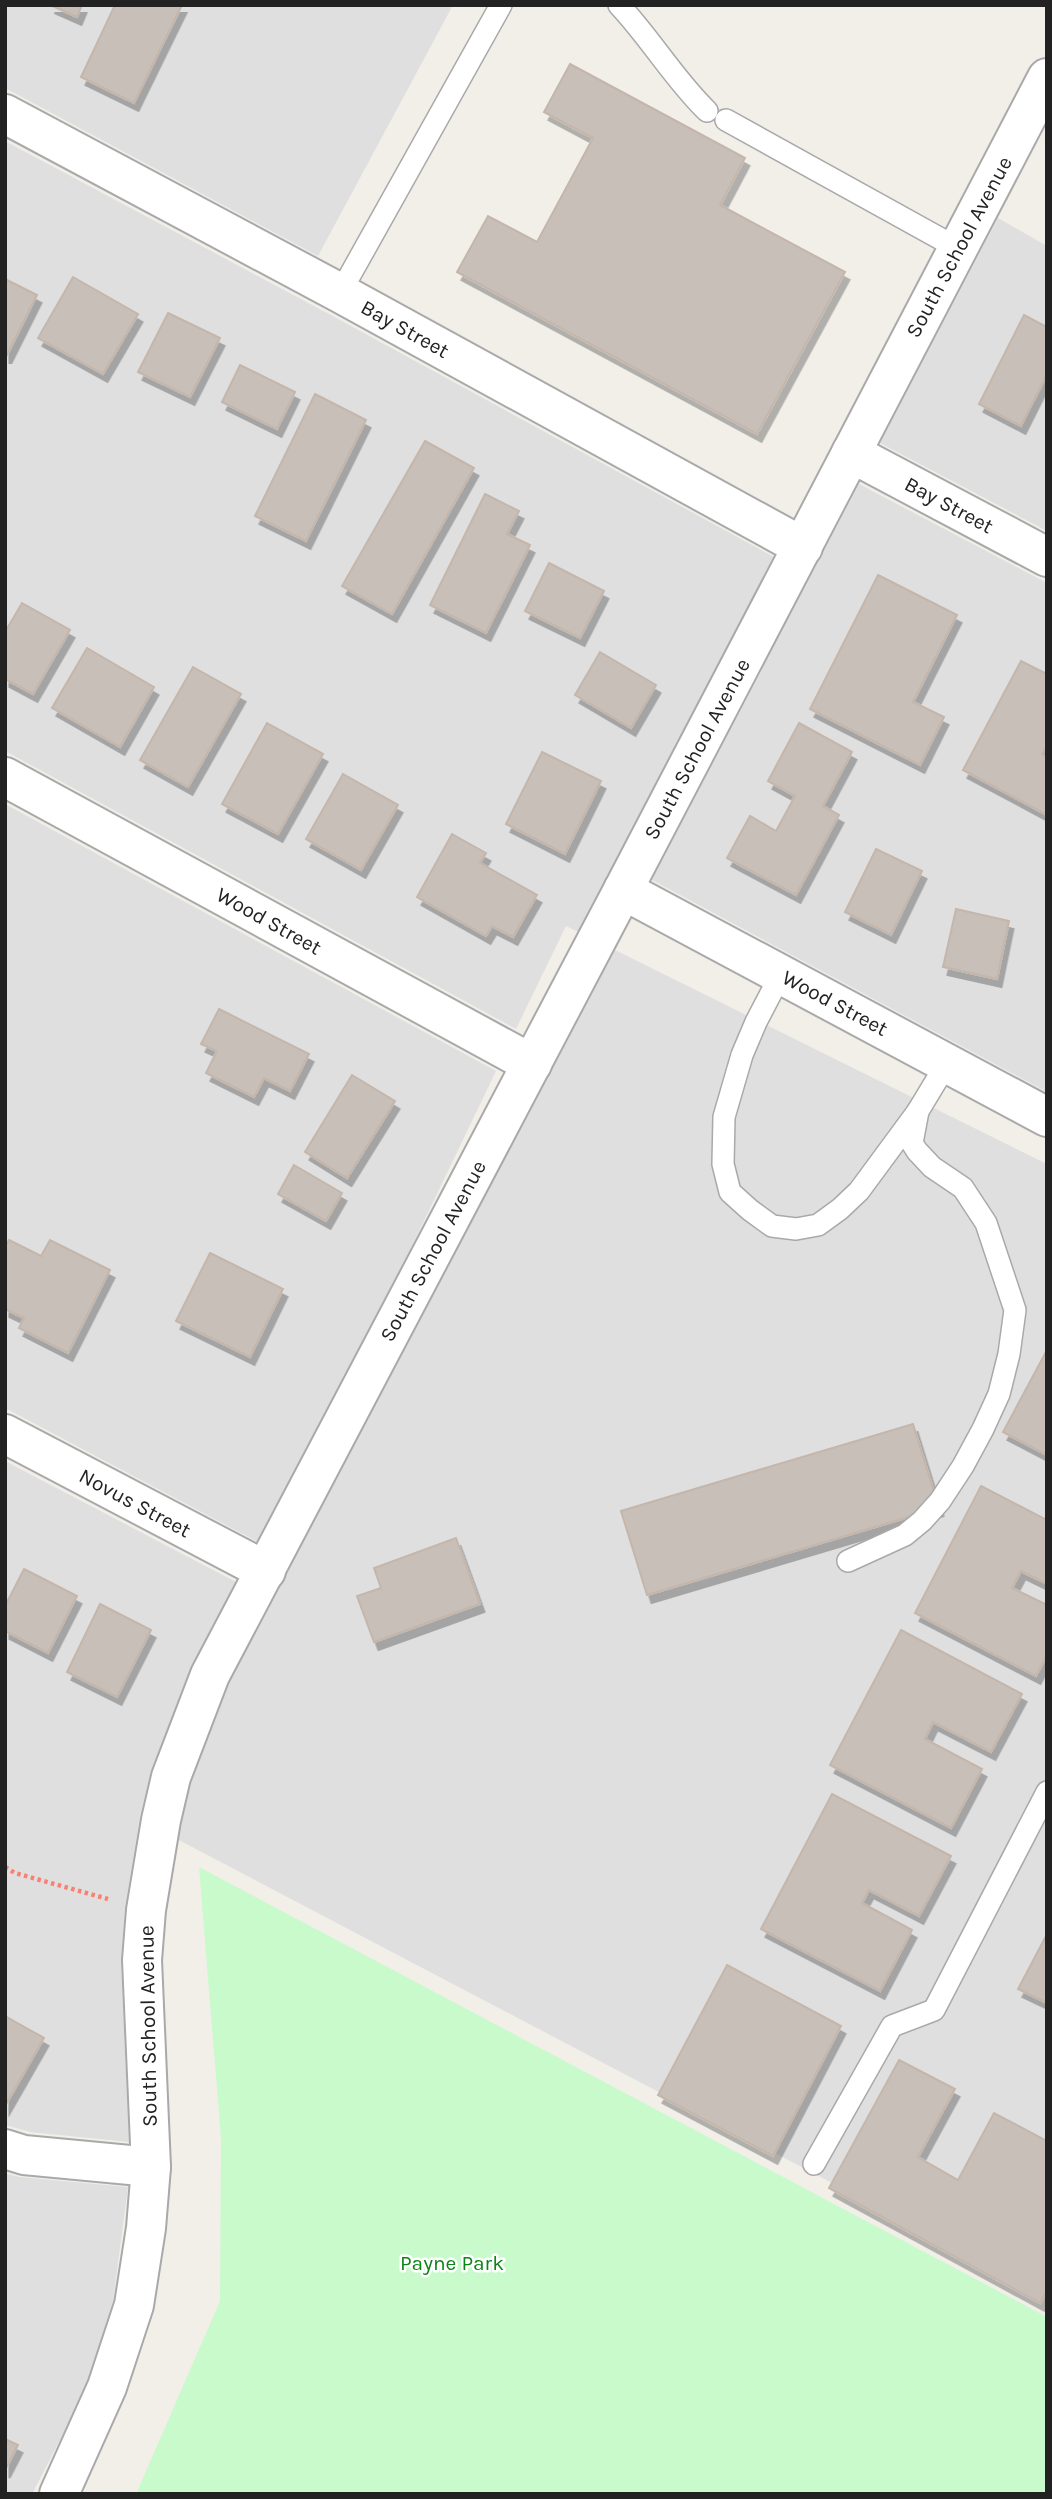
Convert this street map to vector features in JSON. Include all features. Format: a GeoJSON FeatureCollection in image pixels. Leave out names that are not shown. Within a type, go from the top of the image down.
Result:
{"type":"FeatureCollection","features":[{"type":"Feature","properties":{"kind":"street","name":"South School Avenue"},"geometry":{"type":"LineString","coordinates":[[59,2494],[107,2387],[134,2305],[146,2228],[151,2167],[142,1959],[146,1910],[160,1820],[186,1733],[210,1675],[1047,78]]}},
{"type":"Feature","properties":{"kind":"street","name":"Bay Street"},"geometry":{"type":"LineString","coordinates":[[5,114],[340,293],[803,547]]}},
{"type":"Feature","properties":{"kind":"street","name":"Bay Street"},"geometry":{"type":"LineString","coordinates":[[851,453],[1047,557]]}},
{"type":"Feature","properties":{"kind":"street","name":"Wood Street"},"geometry":{"type":"LineString","coordinates":[[5,777],[532,1064]]}},
{"type":"Feature","properties":{"kind":"street","name":"Wood Street"},"geometry":{"type":"LineString","coordinates":[[623,890],[1047,1117]]}},
{"type":"Feature","properties":{"kind":"street","name":"Novus Street"},"geometry":{"type":"LineString","coordinates":[[5,1434],[266,1571]]}},
{"type":"Feature","properties":{"kind":"street"},"geometry":{"type":"LineString","coordinates":[[5,2149],[24,2155],[151,2167]]}},
{"type":"Feature","properties":{"kind":"lane"},"geometry":{"type":"LineString","coordinates":[[340,293],[501,5]]}},
{"type":"Feature","properties":{"kind":"lane"},"geometry":{"type":"LineString","coordinates":[[619,5],[690,94],[717,116],[959,248]]}},
{"type":"Feature","properties":{"kind":"lane"},"geometry":{"type":"LineString","coordinates":[[780,974],[742,1055],[724,1117],[723,1164],[730,1192],[772,1226],[796,1229],[818,1225],[841,1209],[859,1191],[918,1111],[947,1063]]}},
{"type":"Feature","properties":{"kind":"lane"},"geometry":{"type":"LineString","coordinates":[[848,1561],[905,1535],[940,1501],[983,1429],[999,1394],[1009,1354],[1015,1310],[986,1223],[963,1188],[932,1167],[912,1143],[918,1111]]}},
{"type":"Feature","properties":{"kind":"lane"},"geometry":{"type":"LineString","coordinates":[[814,2164],[892,2026],[934,2010],[1047,1792]]}},
{"type":"Feature","properties":{"kind":"path"},"geometry":{"type":"LineString","coordinates":[[5,1867],[16,1873],[146,1910]]}},
{"type":"Feature","properties":{"kind":"shaded area"},"geometry":{"type":"Polygon","coordinates":[[[5,5],[453,5],[318,256],[5,88],[5,5]]]}},
{"type":"Feature","properties":{"kind":"shaded area"},"geometry":{"type":"Polygon","coordinates":[[[5,141],[774,557],[578,932],[566,926],[516,1029],[5,751],[5,141]]]}},
{"type":"Feature","properties":{"kind":"shaded area"},"geometry":{"type":"Polygon","coordinates":[[[998,218],[1047,246],[1047,531],[880,443],[998,218]]]}},
{"type":"Feature","properties":{"kind":"shaded area"},"geometry":{"type":"Polygon","coordinates":[[[859,484],[1047,583],[1047,1092],[652,880],[859,484]]]}},
{"type":"Feature","properties":{"kind":"shaded area"},"geometry":{"type":"Polygon","coordinates":[[[5,804],[496,1071],[410,1250],[258,1542],[5,1408],[5,804]]]}},
{"type":"Feature","properties":{"kind":"shaded area"},"geometry":{"type":"Polygon","coordinates":[[[615,950],[1047,1164],[1047,2296],[177,1839],[191,1781],[228,1683],[615,950]]]}},
{"type":"Feature","properties":{"kind":"shaded area"},"geometry":{"type":"Polygon","coordinates":[[[5,1461],[236,1582],[191,1668],[151,1771],[140,1816],[125,1908],[121,1960],[129,2142],[30,2132],[5,2125],[5,1461]]]}},
{"type":"Feature","properties":{"kind":"shaded area"},"geometry":{"type":"Polygon","coordinates":[[[6,2174],[128,2187],[113,2301],[88,2381],[32,2494],[5,2494],[6,2174]]]}},
{"type":"Feature","properties":{"kind":"green space","name":"Payne Park"},"geometry":{"type":"Polygon","coordinates":[[[199,1867],[1047,2317],[1047,2494],[136,2494],[220,2301],[221,2138],[199,1867]]]}},
{"type":"Feature","properties":{"kind":"building"},"geometry":{"type":"Polygon","coordinates":[[[50,5],[82,5],[77,17],[50,5]]]}},
{"type":"Feature","properties":{"kind":"building"},"geometry":{"type":"Polygon","coordinates":[[[115,5],[182,5],[134,103],[81,77],[115,5]]]}},
{"type":"Feature","properties":{"kind":"building"},"geometry":{"type":"Polygon","coordinates":[[[570,64],[745,158],[720,205],[845,272],[757,434],[457,272],[488,216],[537,242],[593,138],[544,112],[570,64]]]}},
{"type":"Feature","properties":{"kind":"building"},"geometry":{"type":"Polygon","coordinates":[[[73,277],[138,314],[103,374],[38,338],[73,277]]]}},
{"type":"Feature","properties":{"kind":"building"},"geometry":{"type":"Polygon","coordinates":[[[5,279],[37,295],[7,355],[5,355],[5,279]]]}},
{"type":"Feature","properties":{"kind":"building"},"geometry":{"type":"Polygon","coordinates":[[[168,313],[220,338],[190,397],[138,372],[168,313]]]}},
{"type":"Feature","properties":{"kind":"building"},"geometry":{"type":"Polygon","coordinates":[[[1024,315],[1047,327],[1047,374],[1021,426],[979,404],[1024,315]]]}},
{"type":"Feature","properties":{"kind":"building"},"geometry":{"type":"Polygon","coordinates":[[[240,365],[295,392],[277,429],[222,402],[240,365]]]}},
{"type":"Feature","properties":{"kind":"building"},"geometry":{"type":"Polygon","coordinates":[[[315,394],[366,420],[306,541],[255,516],[315,394]]]}},
{"type":"Feature","properties":{"kind":"building"},"geometry":{"type":"Polygon","coordinates":[[[425,441],[474,468],[392,614],[342,586],[425,441]]]}},
{"type":"Feature","properties":{"kind":"building"},"geometry":{"type":"Polygon","coordinates":[[[485,494],[519,511],[507,534],[530,545],[486,633],[430,605],[485,494]]]}},
{"type":"Feature","properties":{"kind":"building"},"geometry":{"type":"Polygon","coordinates":[[[549,563],[604,591],[580,638],[525,611],[549,563]]]}},
{"type":"Feature","properties":{"kind":"building"},"geometry":{"type":"Polygon","coordinates":[[[878,575],[957,615],[913,702],[944,717],[920,765],[810,709],[878,575]]]}},
{"type":"Feature","properties":{"kind":"building"},"geometry":{"type":"Polygon","coordinates":[[[22,603],[70,630],[33,694],[5,679],[5,632],[22,603]]]}},
{"type":"Feature","properties":{"kind":"building"},"geometry":{"type":"Polygon","coordinates":[[[87,648],[154,687],[120,747],[52,708],[87,648]]]}},
{"type":"Feature","properties":{"kind":"building"},"geometry":{"type":"Polygon","coordinates":[[[600,652],[656,685],[631,728],[575,695],[600,652]]]}},
{"type":"Feature","properties":{"kind":"building"},"geometry":{"type":"Polygon","coordinates":[[[1021,661],[1047,674],[1047,746],[1042,754],[1047,757],[1047,815],[963,770],[1021,661]]]}},
{"type":"Feature","properties":{"kind":"building"},"geometry":{"type":"Polygon","coordinates":[[[193,667],[241,694],[188,787],[140,760],[193,667]]]}},
{"type":"Feature","properties":{"kind":"building"},"geometry":{"type":"Polygon","coordinates":[[[267,723],[323,754],[278,834],[222,804],[267,723]]]}},
{"type":"Feature","properties":{"kind":"building"},"geometry":{"type":"Polygon","coordinates":[[[799,723],[852,752],[823,806],[839,815],[796,895],[727,858],[750,816],[776,831],[795,796],[768,781],[799,723]]]}},
{"type":"Feature","properties":{"kind":"building"},"geometry":{"type":"Polygon","coordinates":[[[542,752],[601,781],[565,854],[506,824],[542,752]]]}},
{"type":"Feature","properties":{"kind":"building"},"geometry":{"type":"Polygon","coordinates":[[[343,774],[398,805],[361,870],[306,839],[343,774]]]}},
{"type":"Feature","properties":{"kind":"building"},"geometry":{"type":"Polygon","coordinates":[[[452,834],[486,853],[480,863],[537,895],[513,937],[492,926],[486,936],[417,897],[452,834]]]}},
{"type":"Feature","properties":{"kind":"building"},"geometry":{"type":"Polygon","coordinates":[[[876,849],[922,871],[891,935],[845,912],[876,849]]]}},
{"type":"Feature","properties":{"kind":"building"},"geometry":{"type":"Polygon","coordinates":[[[956,909],[1009,921],[997,979],[943,967],[956,909]]]}},
{"type":"Feature","properties":{"kind":"building"},"geometry":{"type":"Polygon","coordinates":[[[219,1009],[309,1054],[290,1091],[264,1078],[254,1097],[206,1073],[217,1051],[201,1044],[219,1009]]]}},
{"type":"Feature","properties":{"kind":"building"},"geometry":{"type":"Polygon","coordinates":[[[352,1075],[395,1101],[347,1178],[305,1152],[352,1075]]]}},
{"type":"Feature","properties":{"kind":"building"},"geometry":{"type":"Polygon","coordinates":[[[294,1165],[342,1193],[326,1221],[278,1194],[294,1165]]]}},
{"type":"Feature","properties":{"kind":"building"},"geometry":{"type":"Polygon","coordinates":[[[9,1240],[41,1256],[50,1240],[110,1270],[68,1353],[19,1328],[24,1318],[5,1309],[5,1247],[9,1240]]]}},
{"type":"Feature","properties":{"kind":"building"},"geometry":{"type":"Polygon","coordinates":[[[210,1253],[283,1289],[250,1357],[176,1321],[210,1253]]]}},
{"type":"Feature","properties":{"kind":"building"},"geometry":{"type":"Polygon","coordinates":[[[1047,1350],[1047,1455],[1003,1432],[1047,1350]]]}},
{"type":"Feature","properties":{"kind":"building"},"geometry":{"type":"Polygon","coordinates":[[[913,1424],[939,1508],[647,1595],[621,1511],[913,1424]]]}},
{"type":"Feature","properties":{"kind":"building"},"geometry":{"type":"Polygon","coordinates":[[[981,1486],[1047,1520],[1047,1584],[1021,1571],[1012,1588],[1047,1605],[1047,1655],[1036,1676],[915,1613],[981,1486]]]}},
{"type":"Feature","properties":{"kind":"building"},"geometry":{"type":"Polygon","coordinates":[[[456,1538],[480,1604],[374,1642],[357,1596],[381,1588],[374,1568],[456,1538]]]}},
{"type":"Feature","properties":{"kind":"building"},"geometry":{"type":"Polygon","coordinates":[[[24,1569],[77,1596],[48,1653],[5,1631],[5,1606],[24,1569]]]}},
{"type":"Feature","properties":{"kind":"building"},"geometry":{"type":"Polygon","coordinates":[[[100,1604],[151,1630],[117,1697],[67,1672],[100,1604]]]}},
{"type":"Feature","properties":{"kind":"building"},"geometry":{"type":"Polygon","coordinates":[[[901,1630],[1022,1694],[991,1752],[933,1722],[925,1739],[982,1769],[951,1828],[830,1765],[901,1630]]]}},
{"type":"Feature","properties":{"kind":"building"},"geometry":{"type":"Polygon","coordinates":[[[832,1794],[951,1856],[919,1916],[869,1890],[862,1903],[912,1930],[880,1991],[761,1929],[832,1794]]]}},
{"type":"Feature","properties":{"kind":"building"},"geometry":{"type":"Polygon","coordinates":[[[1047,1934],[1047,2003],[1018,1989],[1047,1934]]]}},
{"type":"Feature","properties":{"kind":"building"},"geometry":{"type":"Polygon","coordinates":[[[727,1965],[841,2026],[773,2156],[658,2095],[727,1965]]]}},
{"type":"Feature","properties":{"kind":"building"},"geometry":{"type":"Polygon","coordinates":[[[5,2016],[44,2038],[5,2106],[5,2016]]]}},
{"type":"Feature","properties":{"kind":"building"},"geometry":{"type":"Polygon","coordinates":[[[899,2060],[955,2089],[918,2157],[958,2180],[994,2113],[1047,2141],[1047,2291],[1040,2303],[829,2188],[899,2060]]]}},
{"type":"Feature","properties":{"kind":"building"},"geometry":{"type":"Polygon","coordinates":[[[5,2439],[18,2445],[5,2470],[5,2439]]]}}]}
